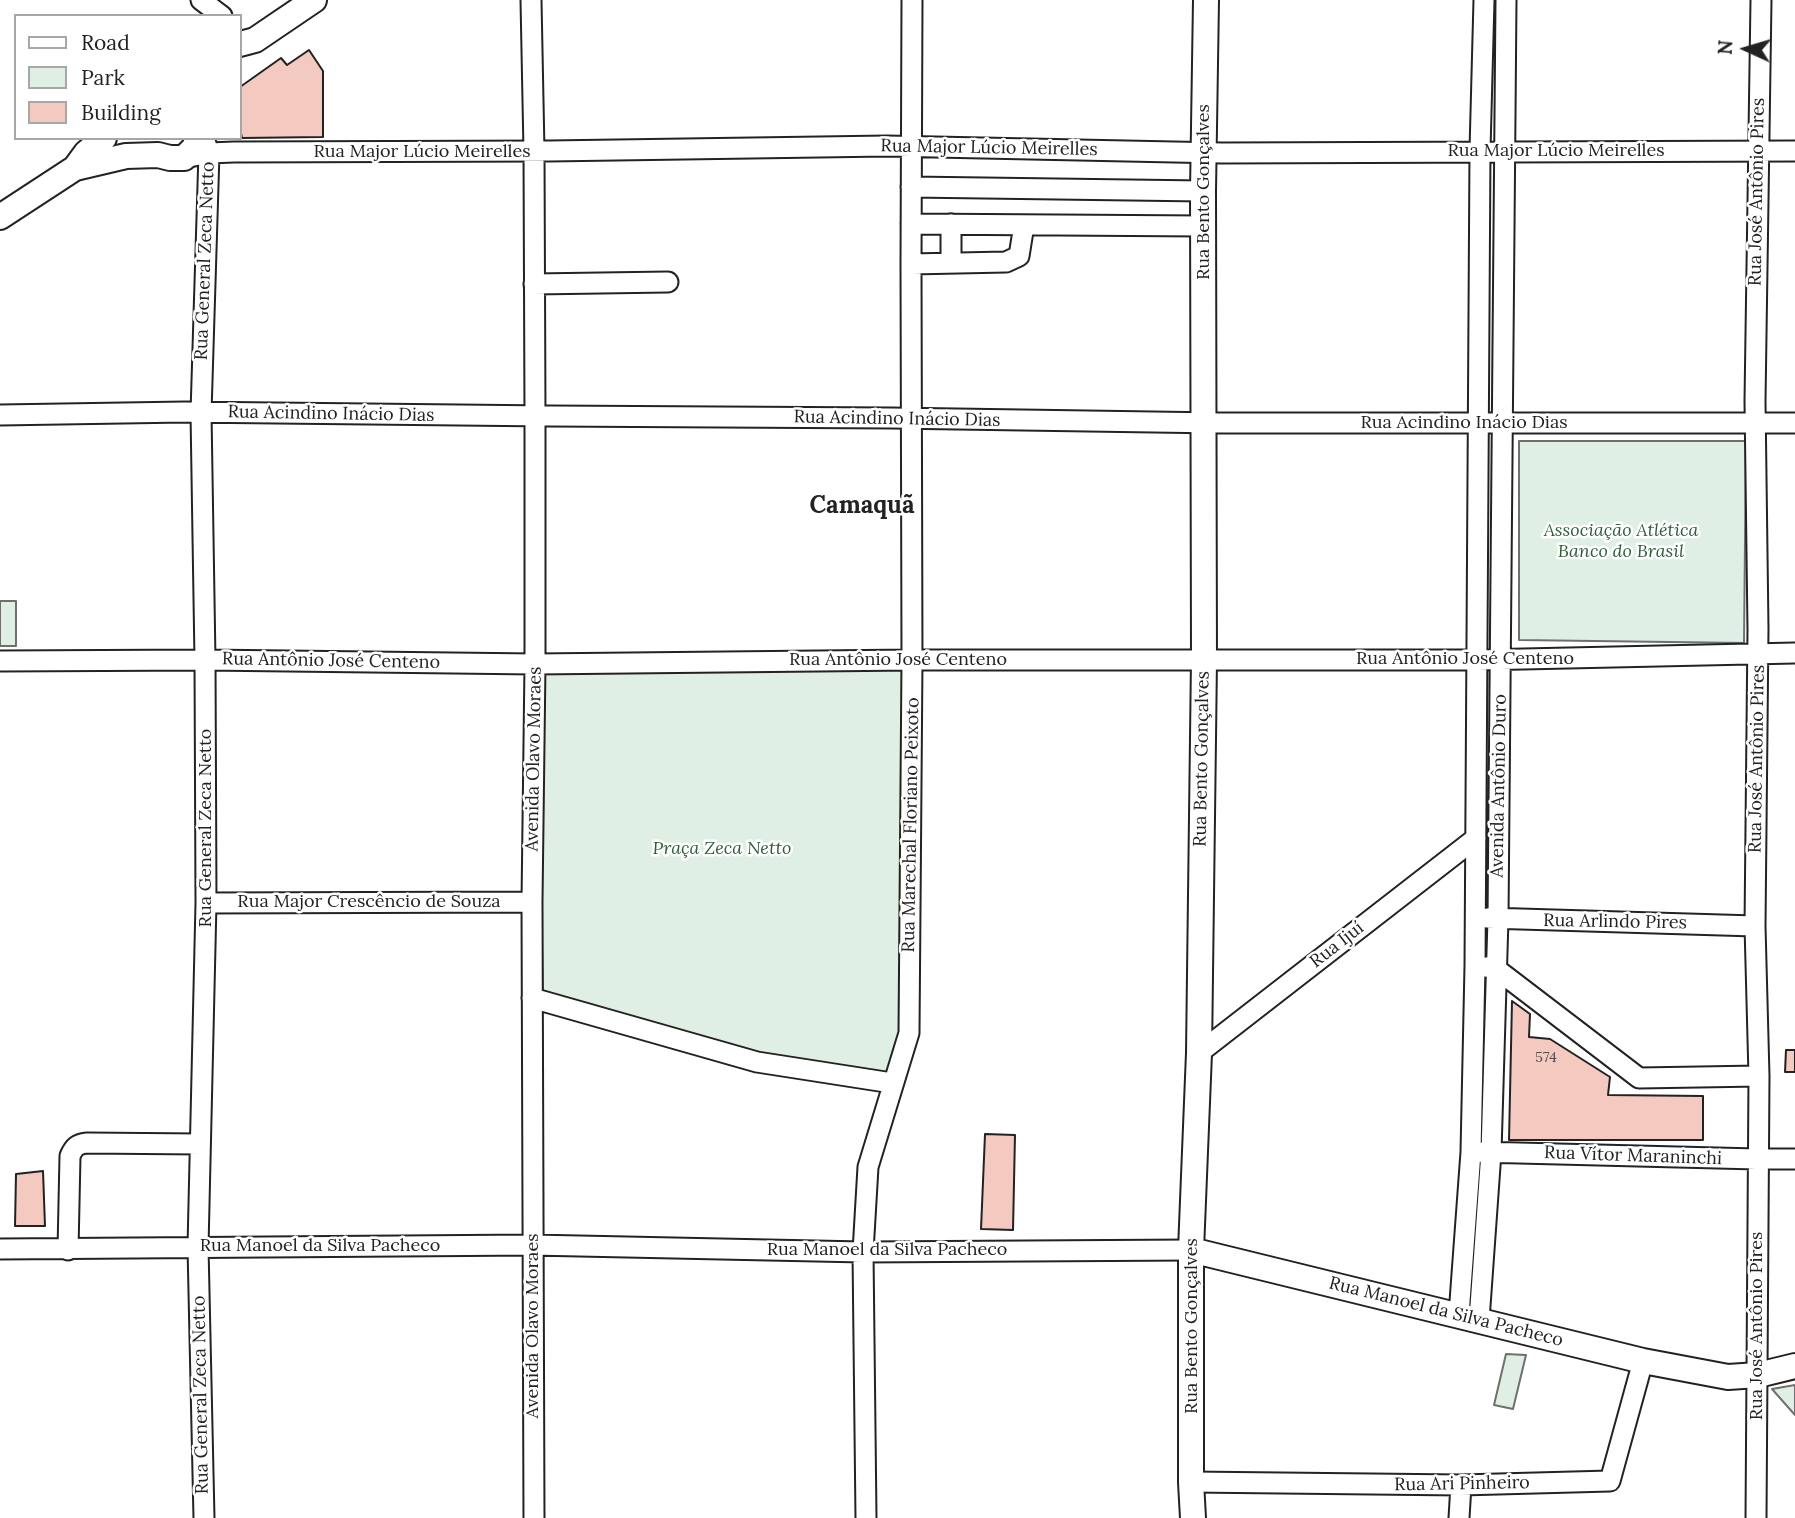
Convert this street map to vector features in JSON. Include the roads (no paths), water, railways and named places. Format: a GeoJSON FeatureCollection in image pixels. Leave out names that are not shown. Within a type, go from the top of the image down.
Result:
{"type":"FeatureCollection","features":[{"type":"Feature","properties":{"kind":"main road","name":"Rua Bento Gonçalves"},"geometry":{"type":"LineString","coordinates":[[1193,1518],[1191,1250],[1199,1053],[1204,659],[1203,152],[1206,0]]}},
{"type":"Feature","properties":{"kind":"main road"},"geometry":{"type":"LineString","coordinates":[[242,60],[246,57],[245,37],[304,3]]}},
{"type":"Feature","properties":{"kind":"main road"},"geometry":{"type":"LineString","coordinates":[[75,168],[101,140]]}},
{"type":"Feature","properties":{"kind":"main road"},"geometry":{"type":"LineString","coordinates":[[0,217],[75,168],[153,147],[170,158],[199,147]]}},
{"type":"Feature","properties":{"kind":"main road","name":"Rua Manoel da Silva Pacheco"},"geometry":{"type":"LineString","coordinates":[[1191,1250],[1643,1362],[1728,1377],[1758,1375],[1795,1366]]}},
{"type":"Feature","properties":{"kind":"street"},"geometry":{"type":"LineString","coordinates":[[201,0],[219,14]]}},
{"type":"Feature","properties":{"kind":"street","name":"Avenida Olavo Moraes"},"geometry":{"type":"LineString","coordinates":[[531,0],[535,416],[532,902],[534,1518]]}},
{"type":"Feature","properties":{"kind":"street","name":"Rua Marechal Floriano Peixoto"},"geometry":{"type":"LineString","coordinates":[[866,1518],[863,1252],[868,1167],[908,1033],[912,660],[912,0]]}},
{"type":"Feature","properties":{"kind":"street","name":"Avenida Antônio Duro"},"geometry":{"type":"LineString","coordinates":[[1469,1318],[1476,917],[1480,150],[1484,0]]}},
{"type":"Feature","properties":{"kind":"street","name":"Avenida Antônio Duro"},"geometry":{"type":"LineString","coordinates":[[1469,1318],[1491,1152],[1498,919],[1506,0]]}},
{"type":"Feature","properties":{"kind":"street","name":"Rua José Antônio Pires"},"geometry":{"type":"LineString","coordinates":[[1756,1518],[1759,1076],[1755,926],[1758,653],[1755,423],[1761,0]]}},
{"type":"Feature","properties":{"kind":"street","name":"Rua Major Lúcio Meirelles"},"geometry":{"type":"LineString","coordinates":[[199,147],[534,151],[911,146],[1203,152],[1795,151]]}},
{"type":"Feature","properties":{"kind":"street","name":"Rua General Zeca Netto"},"geometry":{"type":"LineString","coordinates":[[199,147],[206,902],[198,1247],[204,1518]]}},
{"type":"Feature","properties":{"kind":"street"},"geometry":{"type":"LineString","coordinates":[[911,187],[1203,191]]}},
{"type":"Feature","properties":{"kind":"street"},"geometry":{"type":"LineString","coordinates":[[911,224],[1203,226]]}},
{"type":"Feature","properties":{"kind":"street"},"geometry":{"type":"LineString","coordinates":[[951,224],[951,263]]}},
{"type":"Feature","properties":{"kind":"street"},"geometry":{"type":"LineString","coordinates":[[911,264],[1006,261],[1019,256],[1024,225]]}},
{"type":"Feature","properties":{"kind":"street"},"geometry":{"type":"LineString","coordinates":[[534,284],[668,282]]}},
{"type":"Feature","properties":{"kind":"street","name":"Rua Acindino Inácio Dias"},"geometry":{"type":"LineString","coordinates":[[0,415],[201,413],[1203,423],[1795,423]]}},
{"type":"Feature","properties":{"kind":"street","name":"Rua Antônio José Centeno"},"geometry":{"type":"LineString","coordinates":[[0,661],[205,660],[535,664],[912,660],[1501,660],[1795,653]]}},
{"type":"Feature","properties":{"kind":"street","name":"Rua Ijuí"},"geometry":{"type":"LineString","coordinates":[[1199,1053],[1476,838]]}},
{"type":"Feature","properties":{"kind":"street","name":"Rua Major Crescêncio de Souza"},"geometry":{"type":"LineString","coordinates":[[206,902],[532,902]]}},
{"type":"Feature","properties":{"kind":"street","name":"Rua Arlindo Pires"},"geometry":{"type":"LineString","coordinates":[[1476,917],[1755,926]]}},
{"type":"Feature","properties":{"kind":"street"},"geometry":{"type":"LineString","coordinates":[[1475,966],[1495,968],[1639,1078],[1759,1076]]}},
{"type":"Feature","properties":{"kind":"street"},"geometry":{"type":"LineString","coordinates":[[532,998],[757,1062],[892,1083]]}},
{"type":"Feature","properties":{"kind":"street"},"geometry":{"type":"LineString","coordinates":[[68,1250],[70,1156],[74,1148],[87,1143],[200,1144]]}},
{"type":"Feature","properties":{"kind":"street","name":"Rua Vítor Maraninchi"},"geometry":{"type":"LineString","coordinates":[[1471,1152],[1795,1159]]}},
{"type":"Feature","properties":{"kind":"street","name":"Rua Manoel da Silva Pacheco"},"geometry":{"type":"LineString","coordinates":[[0,1249],[532,1245],[863,1252],[1191,1250]]}},
{"type":"Feature","properties":{"kind":"street","name":"Rua Ari Pinheiro"},"geometry":{"type":"LineString","coordinates":[[1191,1482],[1461,1485],[1610,1481],[1643,1362]]}},
{"type":"Feature","properties":{"kind":"street"},"geometry":{"type":"LineString","coordinates":[[1459,1518],[1461,1485]]}},
{"type":"Feature","properties":{"kind":"district","name":"Camaquã"},"geometry":{"type":"Point","coordinates":[862,506]}},
{"type":"Feature","properties":{"kind":"park label","name":"Associação Atlética Banco do Brasil"},"geometry":{"type":"Point","coordinates":[1621,541]}},
{"type":"Feature","properties":{"kind":"park label","name":"Praça Zeca Netto"},"geometry":{"type":"Point","coordinates":[722,849]}}]}
